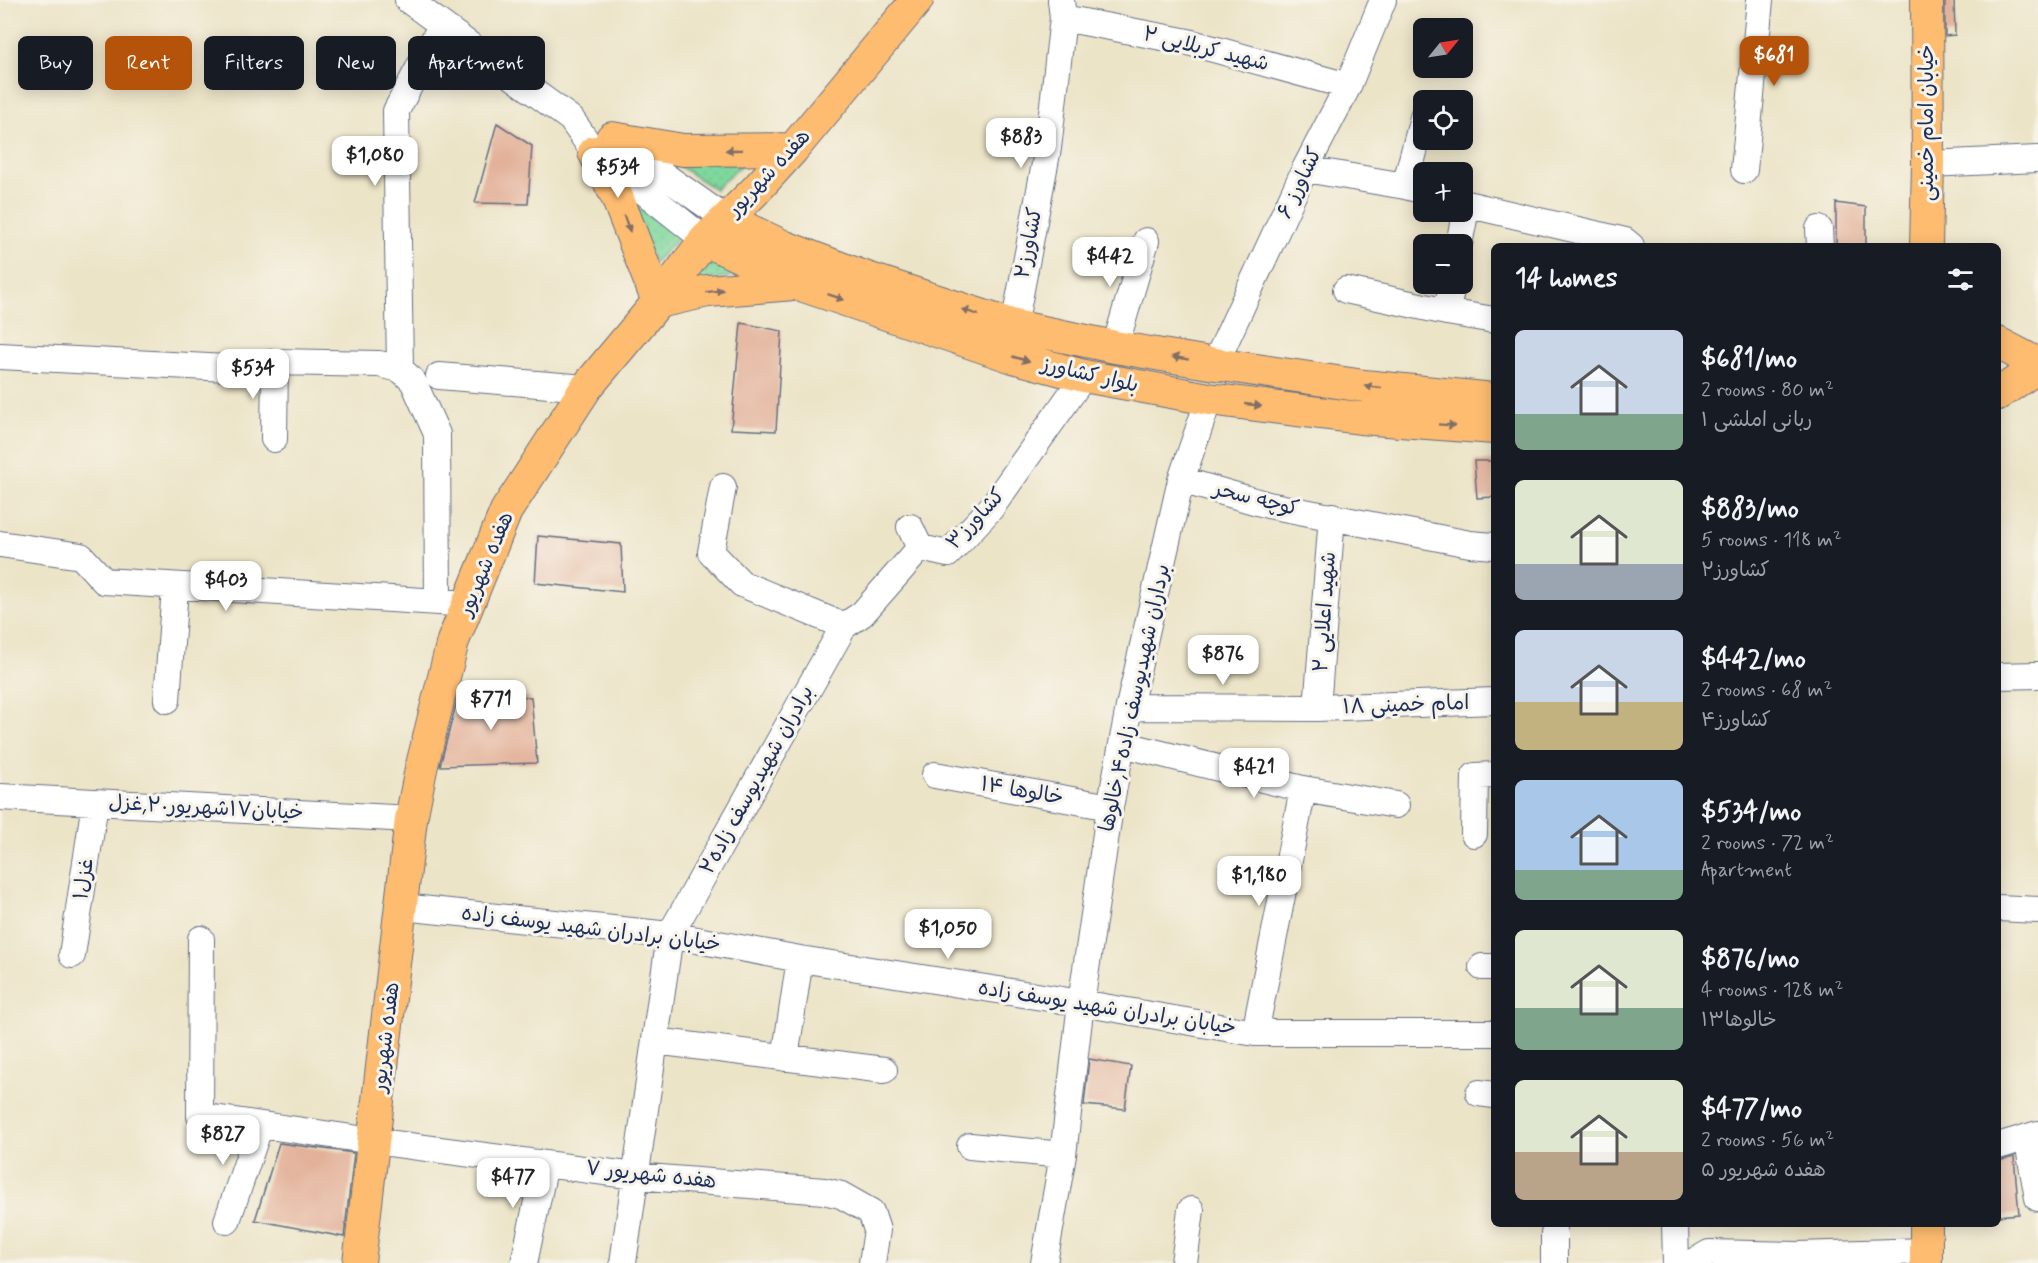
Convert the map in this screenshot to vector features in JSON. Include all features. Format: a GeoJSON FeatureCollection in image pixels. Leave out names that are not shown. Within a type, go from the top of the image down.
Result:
{"type":"FeatureCollection","features":[{"type":"Feature","properties":{"kind":"main road","name":"هفده شهریور"},"geometry":{"type":"LineString","coordinates":[[359,1263],[411,819],[453,641],[453,603],[507,511],[586,388],[716,230],[793,149],[917,0]]}},
{"type":"Feature","properties":{"kind":"main road","name":"خیابان امام خمینی"},"geometry":{"type":"LineString","coordinates":[[1926,243],[1927,0]]}},
{"type":"Feature","properties":{"kind":"main road"},"geometry":{"type":"LineString","coordinates":[[754,192],[789,264],[708,291],[658,302],[617,197],[603,145],[683,150],[793,149]]}},
{"type":"Feature","properties":{"kind":"main road","name":"بلوار کشاورز"},"geometry":{"type":"LineString","coordinates":[[716,230],[789,264],[1013,357],[1084,376],[1209,399],[1360,418],[1491,428]]}},
{"type":"Feature","properties":{"kind":"main road","name":"بلوار کشاورز"},"geometry":{"type":"LineString","coordinates":[[789,264],[864,277],[1014,326],[1115,347],[1364,387],[1491,399]]}},
{"type":"Feature","properties":{"kind":"main road"},"geometry":{"type":"LineString","coordinates":[[2001,345],[2038,366]]}},
{"type":"Feature","properties":{"kind":"main road"},"geometry":{"type":"LineString","coordinates":[[2001,371],[2038,366]]}},
{"type":"Feature","properties":{"kind":"main road"},"geometry":{"type":"LineString","coordinates":[[2001,392],[2038,366]]}},
{"type":"Feature","properties":{"kind":"street"},"geometry":{"type":"LineString","coordinates":[[408,0],[571,119],[716,230]]}},
{"type":"Feature","properties":{"kind":"street","name":"کشاورز ۶"},"geometry":{"type":"LineString","coordinates":[[1215,364],[1305,169],[1348,86],[1383,0]]}},
{"type":"Feature","properties":{"kind":"street"},"geometry":{"type":"LineString","coordinates":[[1744,170],[1760,0]]}},
{"type":"Feature","properties":{"kind":"street","name":"شهید کربلایی ۲"},"geometry":{"type":"LineString","coordinates":[[1062,9],[1348,86]]}},
{"type":"Feature","properties":{"kind":"street","name":"کشاورز۲"},"geometry":{"type":"LineString","coordinates":[[1014,326],[1047,148],[1062,9]]}},
{"type":"Feature","properties":{"kind":"street"},"geometry":{"type":"LineString","coordinates":[[400,369],[396,111],[441,26]]}},
{"type":"Feature","properties":{"kind":"street"},"geometry":{"type":"LineString","coordinates":[[1928,164],[2038,159]]}},
{"type":"Feature","properties":{"kind":"street"},"geometry":{"type":"LineString","coordinates":[[1305,169],[1413,188]]}},
{"type":"Feature","properties":{"kind":"street"},"geometry":{"type":"LineString","coordinates":[[1473,205],[1623,243]]}},
{"type":"Feature","properties":{"kind":"street"},"geometry":{"type":"LineString","coordinates":[[1115,347],[1146,241]]}},
{"type":"Feature","properties":{"kind":"street"},"geometry":{"type":"LineString","coordinates":[[1346,290],[1491,319]]}},
{"type":"Feature","properties":{"kind":"street"},"geometry":{"type":"LineString","coordinates":[[1447,312],[1450,294]]}},
{"type":"Feature","properties":{"kind":"street"},"geometry":{"type":"LineString","coordinates":[[0,356],[246,369],[275,362],[379,364],[400,369],[413,381],[437,434],[453,603],[104,582],[81,556],[0,544]]}},
{"type":"Feature","properties":{"kind":"street"},"geometry":{"type":"LineString","coordinates":[[274,439],[275,362]]}},
{"type":"Feature","properties":{"kind":"street"},"geometry":{"type":"LineString","coordinates":[[439,376],[586,388]]}},
{"type":"Feature","properties":{"kind":"street","name":"کشاورز۳"},"geometry":{"type":"LineString","coordinates":[[844,626],[862,614],[915,537],[948,554],[991,508],[1084,376]]}},
{"type":"Feature","properties":{"kind":"street","name":"برداران شهیدیوسف زاده۴,خالوها"},"geometry":{"type":"LineString","coordinates":[[1044,1263],[1062,1155],[1081,1003],[1110,807],[1129,707],[1181,480],[1209,399]]}},
{"type":"Feature","properties":{"kind":"street","name":"کوچه سحر"},"geometry":{"type":"LineString","coordinates":[[1181,480],[1268,505],[1470,544],[1491,546]]}},
{"type":"Feature","properties":{"kind":"street"},"geometry":{"type":"LineString","coordinates":[[723,487],[711,552],[742,584],[844,626]]}},
{"type":"Feature","properties":{"kind":"street","name":"شهید اعلایی ۲"},"geometry":{"type":"LineString","coordinates":[[1317,708],[1332,516]]}},
{"type":"Feature","properties":{"kind":"street"},"geometry":{"type":"LineString","coordinates":[[167,700],[175,587]]}},
{"type":"Feature","properties":{"kind":"street","name":"برادران شهیدیوسف زاده۲"},"geometry":{"type":"LineString","coordinates":[[670,935],[844,626]]}},
{"type":"Feature","properties":{"kind":"street"},"geometry":{"type":"LineString","coordinates":[[2001,676],[2038,675]]}},
{"type":"Feature","properties":{"kind":"street","name":"امام خمینی ۱۸"},"geometry":{"type":"LineString","coordinates":[[1129,707],[1317,708],[1491,701]]}},
{"type":"Feature","properties":{"kind":"street"},"geometry":{"type":"LineString","coordinates":[[1122,744],[1303,789],[1396,805]]}},
{"type":"Feature","properties":{"kind":"street","name":"خالوها ۱۴"},"geometry":{"type":"LineString","coordinates":[[934,775],[1110,807]]}},
{"type":"Feature","properties":{"kind":"street"},"geometry":{"type":"LineString","coordinates":[[1474,834],[1475,776],[1491,775]]}},
{"type":"Feature","properties":{"kind":"street"},"geometry":{"type":"LineString","coordinates":[[1255,1033],[1303,789]]}},
{"type":"Feature","properties":{"kind":"street","name":"خیابان۱۷شهریور۲۰,غزل"},"geometry":{"type":"LineString","coordinates":[[0,797],[411,819]]}},
{"type":"Feature","properties":{"kind":"street","name":"غزل۱"},"geometry":{"type":"LineString","coordinates":[[72,955],[95,803]]}},
{"type":"Feature","properties":{"kind":"street","name":"خیابان برادران شهید یوسف زاده"},"geometry":{"type":"LineString","coordinates":[[402,907],[670,935],[800,959],[1255,1033],[1491,1033]]}},
{"type":"Feature","properties":{"kind":"street"},"geometry":{"type":"LineString","coordinates":[[2001,908],[2038,910]]}},
{"type":"Feature","properties":{"kind":"street"},"geometry":{"type":"LineString","coordinates":[[623,1263],[670,935]]}},
{"type":"Feature","properties":{"kind":"street","name":"هفده شهریور ۷"},"geometry":{"type":"LineString","coordinates":[[201,939],[200,1116],[635,1176],[824,1191],[841,1196],[871,1212],[877,1230],[872,1263]]}},
{"type":"Feature","properties":{"kind":"street"},"geometry":{"type":"LineString","coordinates":[[785,1058],[800,959]]}},
{"type":"Feature","properties":{"kind":"street"},"geometry":{"type":"LineString","coordinates":[[654,1041],[884,1070]]}},
{"type":"Feature","properties":{"kind":"street"},"geometry":{"type":"LineString","coordinates":[[227,1221],[260,1125]]}},
{"type":"Feature","properties":{"kind":"street"},"geometry":{"type":"LineString","coordinates":[[2001,1145],[2032,1136],[2038,1198]]}},
{"type":"Feature","properties":{"kind":"street"},"geometry":{"type":"LineString","coordinates":[[970,1146],[1062,1155]]}},
{"type":"Feature","properties":{"kind":"street"},"geometry":{"type":"LineString","coordinates":[[524,1263],[545,1164]]}},
{"type":"Feature","properties":{"kind":"street"},"geometry":{"type":"LineString","coordinates":[[1184,1263],[1191,1210]]}},
{"type":"Feature","properties":{"kind":"street"},"geometry":{"type":"LineString","coordinates":[[1675,1227],[1676,1263]]}},
{"type":"Feature","properties":{"kind":"street"},"geometry":{"type":"LineString","coordinates":[[1554,1234],[1554,1263]]}},
{"type":"Feature","properties":{"kind":"street"},"geometry":{"type":"LineString","coordinates":[[1692,1263],[1709,1253],[1798,1256],[1926,1246]]}},
{"type":"Feature","properties":{"kind":"green space"},"geometry":{"type":"Polygon","coordinates":[[[665,157],[742,164],[715,189],[665,157]]]}},
{"type":"Feature","properties":{"kind":"green space"},"geometry":{"type":"Polygon","coordinates":[[[633,205],[682,234],[654,263],[633,205]]]}},
{"type":"Feature","properties":{"kind":"green space"},"geometry":{"type":"Polygon","coordinates":[[[710,258],[748,274],[692,282],[710,258]]]}},
{"type":"Feature","properties":{"kind":"building"},"geometry":{"type":"Polygon","coordinates":[[[1945,0],[1954,0],[1955,35],[1945,36],[1945,0]]]}},
{"type":"Feature","properties":{"kind":"building"},"geometry":{"type":"Polygon","coordinates":[[[497,123],[532,146],[528,204],[475,203],[497,123]]]}},
{"type":"Feature","properties":{"kind":"building"},"geometry":{"type":"Polygon","coordinates":[[[1836,203],[1866,207],[1866,243],[1836,243],[1836,203]]]}},
{"type":"Feature","properties":{"kind":"building"},"geometry":{"type":"Polygon","coordinates":[[[741,323],[782,331],[776,431],[731,429],[741,323]]]}},
{"type":"Feature","properties":{"kind":"building"},"geometry":{"type":"Polygon","coordinates":[[[1474,461],[1491,461],[1491,497],[1477,498],[1474,461]]]}},
{"type":"Feature","properties":{"kind":"building"},"geometry":{"type":"Polygon","coordinates":[[[538,536],[621,544],[623,592],[535,583],[538,536]]]}},
{"type":"Feature","properties":{"kind":"building"},"geometry":{"type":"Polygon","coordinates":[[[459,693],[531,697],[537,763],[440,766],[459,693]]]}},
{"type":"Feature","properties":{"kind":"building"},"geometry":{"type":"Polygon","coordinates":[[[1089,1059],[1131,1066],[1125,1109],[1084,1105],[1089,1059]]]}},
{"type":"Feature","properties":{"kind":"building"},"geometry":{"type":"Polygon","coordinates":[[[279,1143],[354,1153],[344,1237],[255,1220],[279,1143]]]}},
{"type":"Feature","properties":{"kind":"building"},"geometry":{"type":"Polygon","coordinates":[[[2014,1157],[2019,1214],[2001,1216],[2001,1160],[2014,1157]]]}}]}
